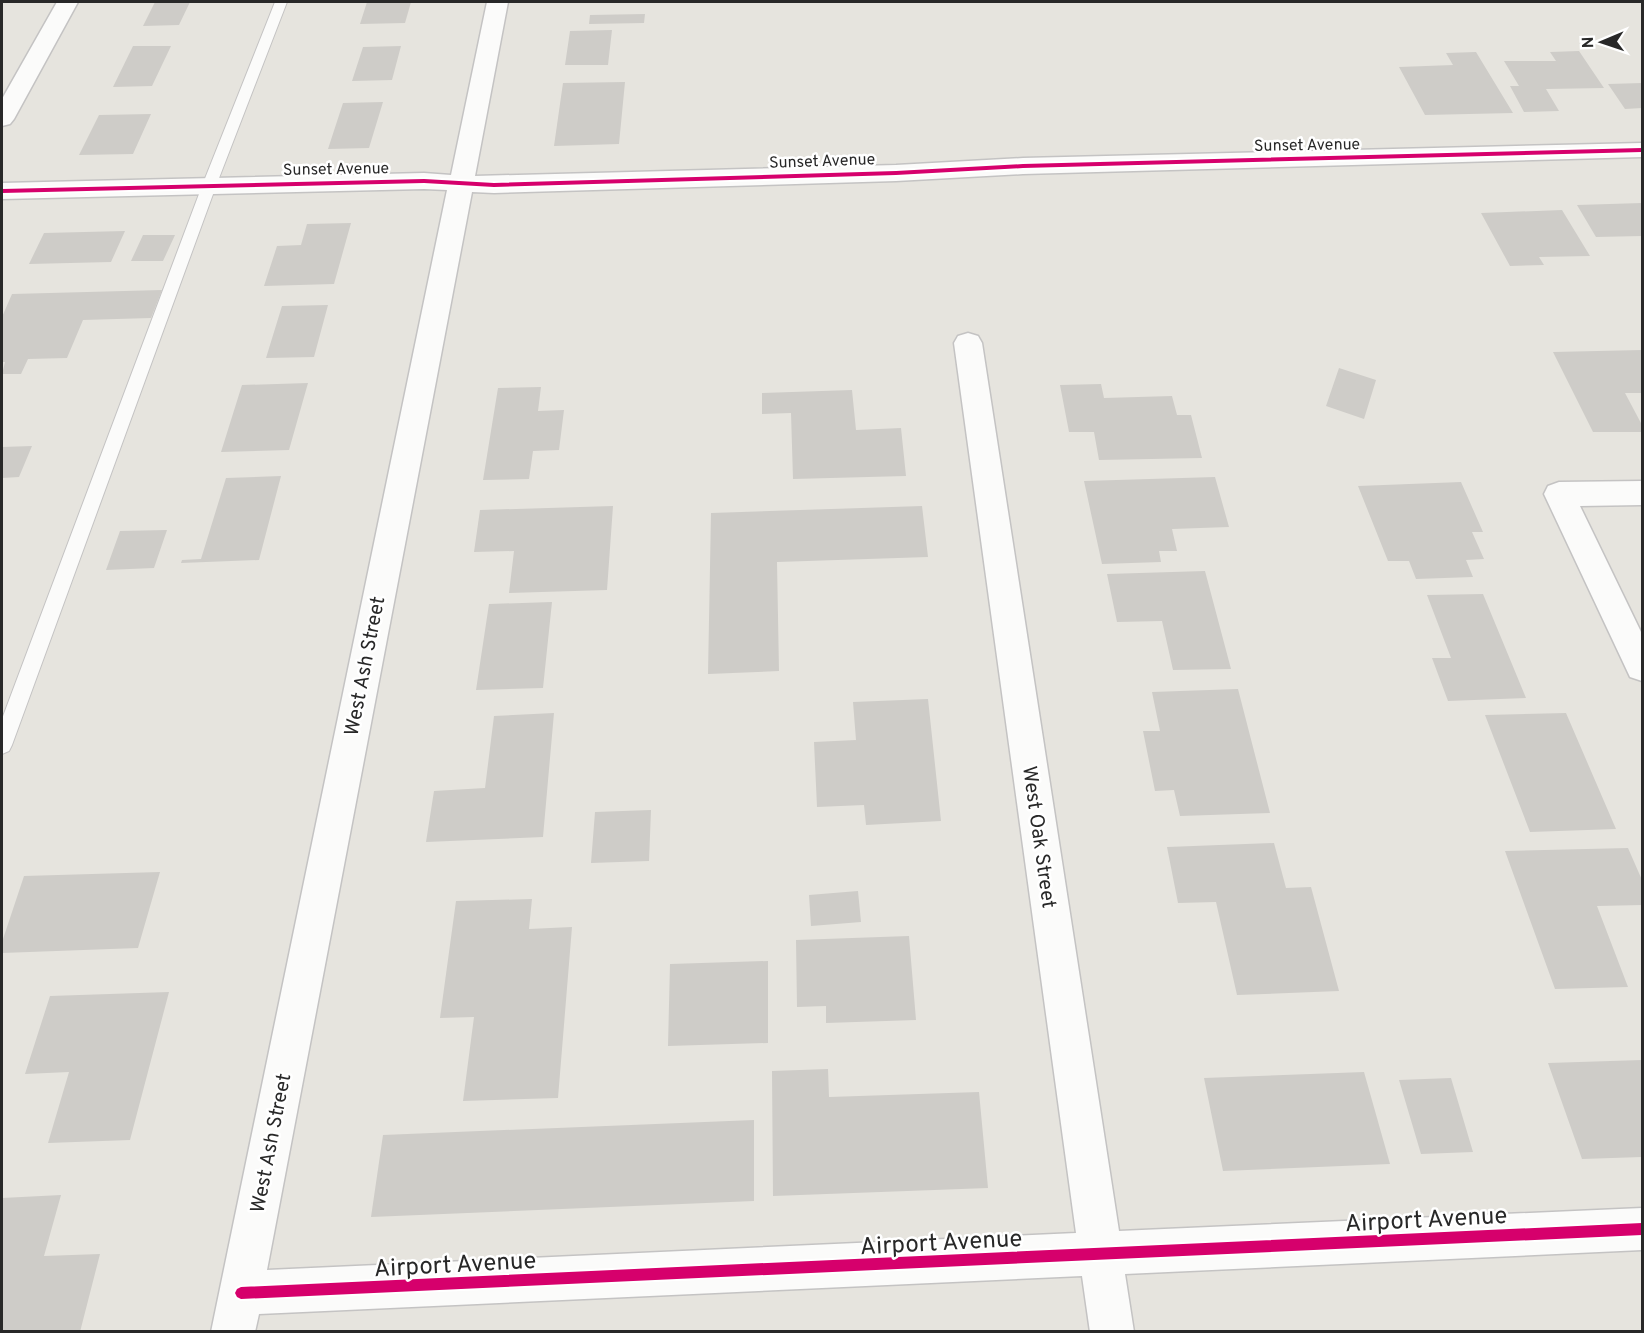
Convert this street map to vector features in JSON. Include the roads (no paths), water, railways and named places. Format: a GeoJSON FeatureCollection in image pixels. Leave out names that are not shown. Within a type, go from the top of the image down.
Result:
{"type":"FeatureCollection","features":[{"type":"Feature","properties":{"kind":"street"},"geometry":{"type":"LineString","coordinates":[[2,119],[67,2]]}},
{"type":"Feature","properties":{"kind":"street","name":"West Ash Street"},"geometry":{"type":"LineString","coordinates":[[237,1312],[497,2]]}},
{"type":"Feature","properties":{"kind":"street","name":"Sunset Avenue"},"geometry":{"type":"LineString","coordinates":[[2,191],[460,182],[506,184],[896,173],[1023,166],[1642,150]]}},
{"type":"Feature","properties":{"kind":"street","name":"West Oak Street"},"geometry":{"type":"LineString","coordinates":[[968,343],[1112,1332]]}},
{"type":"Feature","properties":{"kind":"street"},"geometry":{"type":"LineString","coordinates":[[1642,493],[1559,494],[1642,667]]}},
{"type":"Feature","properties":{"kind":"street","name":"Airport Avenue"},"geometry":{"type":"LineString","coordinates":[[237,1312],[1100,1254],[1642,1229]]}},
{"type":"Feature","properties":{"kind":"lane"},"geometry":{"type":"LineString","coordinates":[[2,745],[209,186],[281,2]]}}]}
